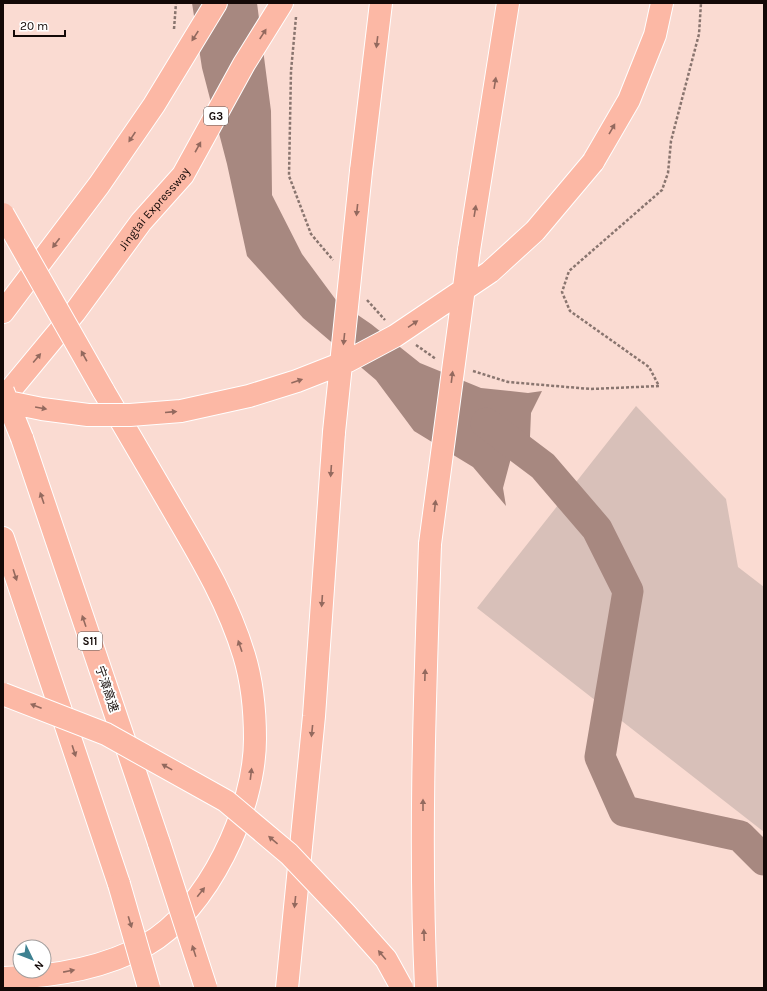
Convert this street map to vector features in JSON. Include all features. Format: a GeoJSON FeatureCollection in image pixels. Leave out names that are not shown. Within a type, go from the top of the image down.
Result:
{"type":"FeatureCollection","features":[{"type":"Feature","properties":{"kind":"highway"},"geometry":{"type":"LineString","coordinates":[[3,312],[99,186],[154,105],[216,3]]}},
{"type":"Feature","properties":{"kind":"highway"},"geometry":{"type":"LineString","coordinates":[[287,988],[314,716],[334,432],[361,171],[381,3]]}},
{"type":"Feature","properties":{"kind":"highway"},"geometry":{"type":"LineString","coordinates":[[426,988],[423,920],[423,740],[430,544],[469,250],[508,3]]}},
{"type":"Feature","properties":{"kind":"highway"},"geometry":{"type":"LineString","coordinates":[[3,400],[42,409],[88,415],[130,415],[181,411],[249,396],[296,381],[348,362],[395,336],[490,272],[535,231],[592,162],[629,100],[655,36],[662,3]]}},
{"type":"Feature","properties":{"kind":"highway","name":"Jingtai Expressway"},"geometry":{"type":"LineString","coordinates":[[3,400],[75,312],[141,222],[183,175],[244,64],[290,7]]}},
{"type":"Feature","properties":{"kind":"highway"},"geometry":{"type":"LineString","coordinates":[[3,214],[103,390],[207,566],[231,619],[244,656],[253,699],[255,741],[250,783],[232,839],[212,879],[177,922],[146,945],[97,966],[37,977],[3,978]]}},
{"type":"Feature","properties":{"kind":"highway","name":"宁漳高速"},"geometry":{"type":"LineString","coordinates":[[3,391],[22,438],[159,843],[206,988]]}},
{"type":"Feature","properties":{"kind":"highway"},"geometry":{"type":"LineString","coordinates":[[3,538],[119,884],[150,988]]}},
{"type":"Feature","properties":{"kind":"highway"},"geometry":{"type":"LineString","coordinates":[[3,694],[106,734],[226,801],[289,854],[345,913],[386,959],[402,988]]}},
{"type":"Feature","properties":{"kind":"path"},"geometry":{"type":"LineString","coordinates":[[174,29],[176,3]]}},
{"type":"Feature","properties":{"kind":"path"},"geometry":{"type":"LineString","coordinates":[[470,370],[508,382],[591,388],[659,386],[649,367],[570,311],[562,292],[569,270],[662,190],[668,173],[671,141],[699,34],[700,3]]}},
{"type":"Feature","properties":{"kind":"path"},"geometry":{"type":"LineString","coordinates":[[290,7],[291,71],[289,176],[310,234],[335,263]]}},
{"type":"Feature","properties":{"kind":"path"},"geometry":{"type":"LineString","coordinates":[[364,298],[379,315],[391,325]]}},
{"type":"Feature","properties":{"kind":"path"},"geometry":{"type":"LineString","coordinates":[[415,344],[433,359],[440,361]]}},
{"type":"Feature","properties":{"kind":"shaded area"},"geometry":{"type":"Polygon","coordinates":[[[192,3],[257,3],[271,111],[272,195],[302,254],[336,300],[371,324],[420,363],[481,388],[528,393],[542,391],[531,413],[530,437],[511,458],[503,488],[506,506],[473,467],[414,431],[376,380],[303,318],[247,256],[227,164],[202,68],[192,3]]]}},
{"type":"Feature","properties":{"kind":"shaded area"},"geometry":{"type":"Polygon","coordinates":[[[636,406],[726,499],[738,567],[764,587],[764,832],[477,608],[636,406]]]}},
{"type":"Feature","properties":{"kind":"waterway"},"geometry":{"type":"LineString","coordinates":[[486,423],[543,466],[597,529],[628,591],[600,757],[624,811],[740,836],[764,860]]}}]}
